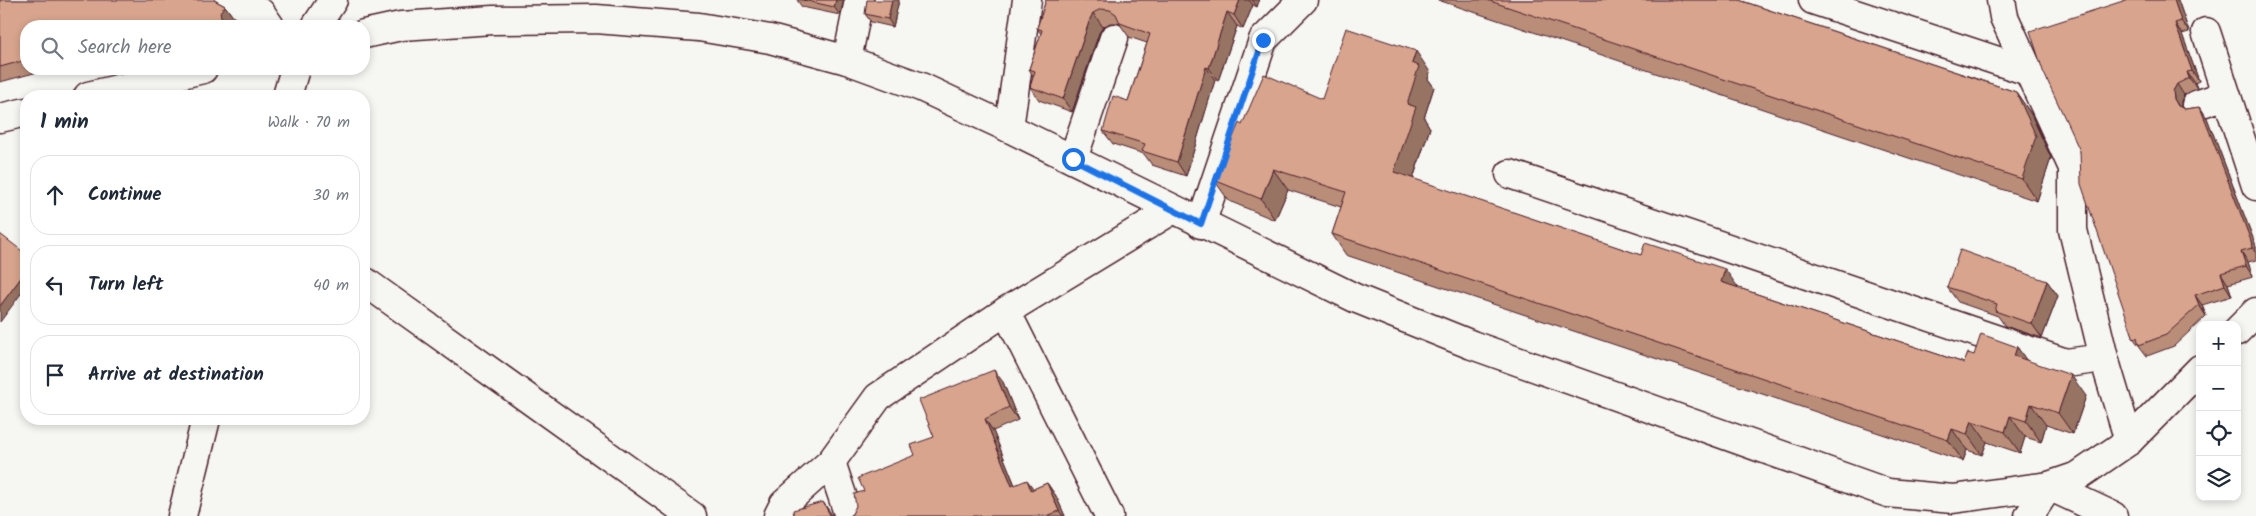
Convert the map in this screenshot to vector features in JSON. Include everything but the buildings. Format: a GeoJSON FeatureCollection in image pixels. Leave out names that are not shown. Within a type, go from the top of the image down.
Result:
{"type":"FeatureCollection","features":[{"type":"Feature","properties":{"kind":"street"},"geometry":{"type":"LineString","coordinates":[[230,0],[261,13],[266,20]]}},
{"type":"Feature","properties":{"kind":"street"},"geometry":{"type":"LineString","coordinates":[[320,20],[334,0]]}},
{"type":"Feature","properties":{"kind":"street"},"geometry":{"type":"LineString","coordinates":[[846,60],[859,0]]}},
{"type":"Feature","properties":{"kind":"street"},"geometry":{"type":"LineString","coordinates":[[1009,128],[1027,0]]}},
{"type":"Feature","properties":{"kind":"street"},"geometry":{"type":"LineString","coordinates":[[1201,224],[1263,40],[1303,0]]}},
{"type":"Feature","properties":{"kind":"street"},"geometry":{"type":"LineString","coordinates":[[1813,0],[2028,71]]}},
{"type":"Feature","properties":{"kind":"street"},"geometry":{"type":"LineString","coordinates":[[2002,0],[2004,17],[2073,168],[2073,230],[2104,358],[2129,441]]}},
{"type":"Feature","properties":{"kind":"street"},"geometry":{"type":"LineString","coordinates":[[370,33],[401,26],[493,20],[596,20],[700,27],[770,39],[846,60],[921,87],[1009,128],[1172,210],[1355,298],[1463,341],[1888,493],[1953,499],[2049,486],[2078,476],[2129,441],[2196,373]]}},
{"type":"Feature","properties":{"kind":"street"},"geometry":{"type":"LineString","coordinates":[[2206,32],[2256,186]]}},
{"type":"Feature","properties":{"kind":"street"},"geometry":{"type":"LineString","coordinates":[[1073,159],[1114,38]]}},
{"type":"Feature","properties":{"kind":"street"},"geometry":{"type":"LineString","coordinates":[[113,90],[177,75]]}},
{"type":"Feature","properties":{"kind":"street"},"geometry":{"type":"LineString","coordinates":[[289,90],[293,75]]}},
{"type":"Feature","properties":{"kind":"street"},"geometry":{"type":"LineString","coordinates":[[2196,104],[2226,95]]}},
{"type":"Feature","properties":{"kind":"street"},"geometry":{"type":"LineString","coordinates":[[0,118],[20,113]]}},
{"type":"Feature","properties":{"kind":"street"},"geometry":{"type":"LineString","coordinates":[[1510,174],[2066,364],[2104,358]]}},
{"type":"Feature","properties":{"kind":"street"},"geometry":{"type":"LineString","coordinates":[[778,516],[784,504],[831,462],[878,397],[1006,312],[1172,210]]}},
{"type":"Feature","properties":{"kind":"street"},"geometry":{"type":"LineString","coordinates":[[370,285],[692,516]]}},
{"type":"Feature","properties":{"kind":"street"},"geometry":{"type":"LineString","coordinates":[[1006,312],[1109,516]]}},
{"type":"Feature","properties":{"kind":"street"},"geometry":{"type":"LineString","coordinates":[[2241,327],[2256,312]]}},
{"type":"Feature","properties":{"kind":"street"},"geometry":{"type":"LineString","coordinates":[[182,516],[205,425]]}},
{"type":"Feature","properties":{"kind":"street"},"geometry":{"type":"LineString","coordinates":[[831,462],[849,516]]}},
{"type":"Feature","properties":{"kind":"street"},"geometry":{"type":"LineString","coordinates":[[2029,516],[2049,486]]}},
{"type":"Feature","properties":{"kind":"street"},"geometry":{"type":"LineString","coordinates":[[2049,486],[2113,516]]}},
{"type":"Feature","properties":{"kind":"route"},"geometry":{"type":"LineString","coordinates":[[1073,159],[1201,224],[1263,40]]}}]}
